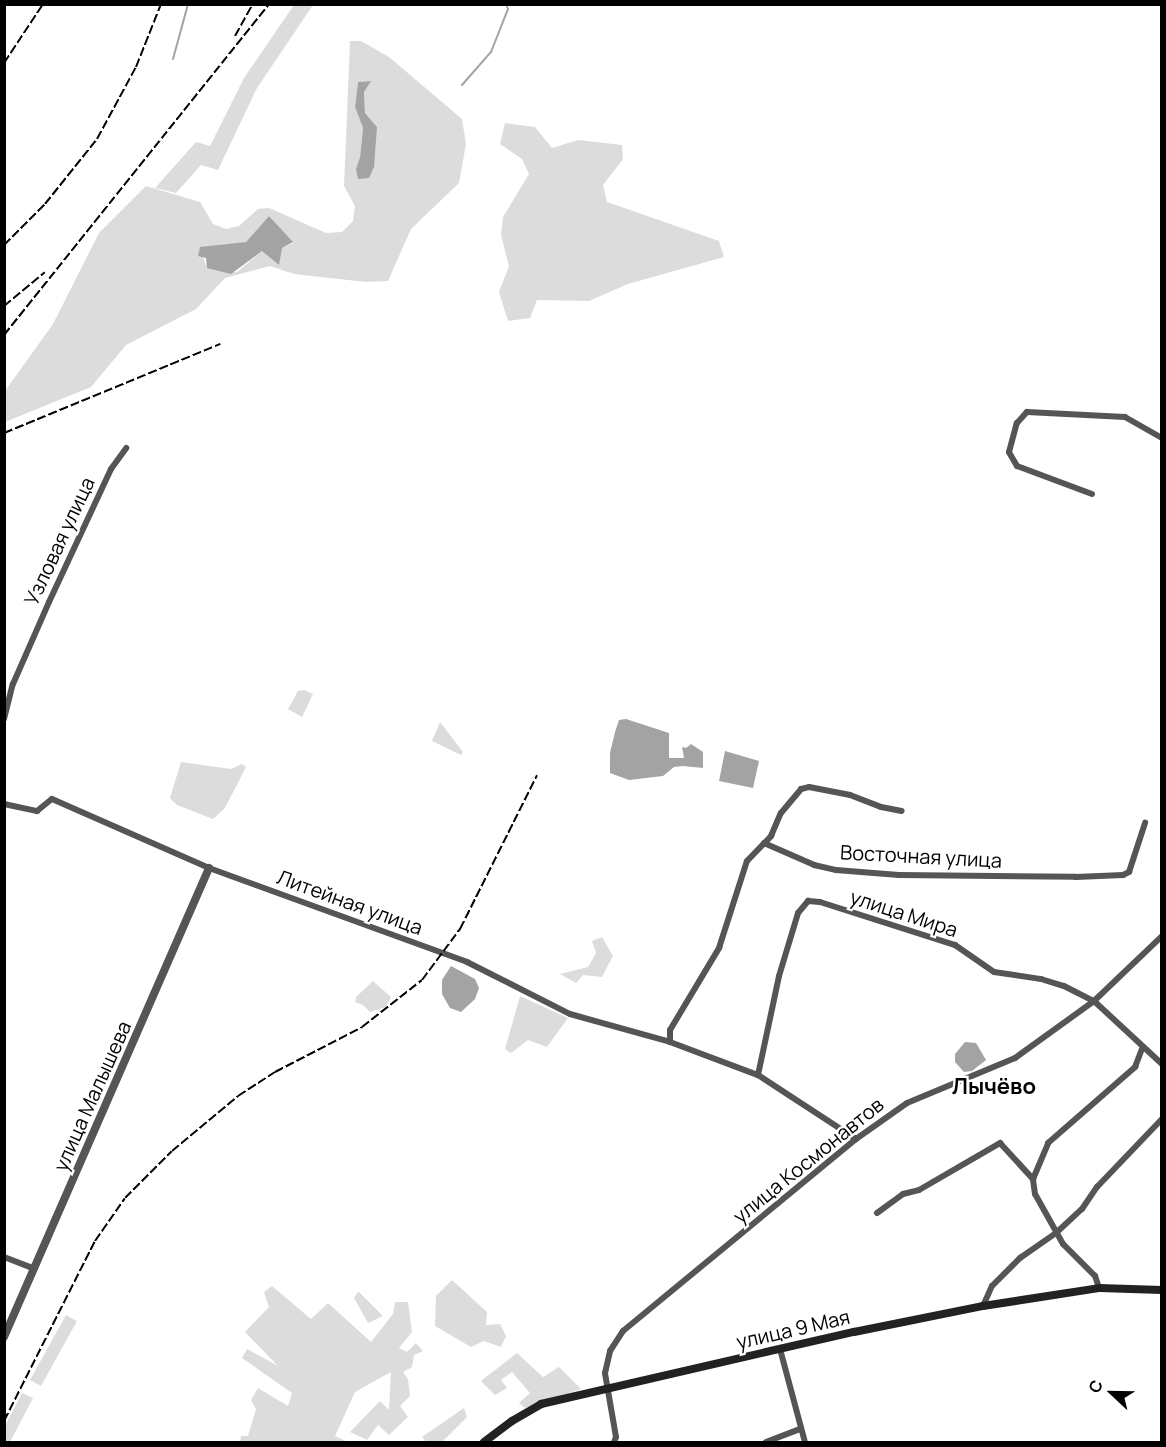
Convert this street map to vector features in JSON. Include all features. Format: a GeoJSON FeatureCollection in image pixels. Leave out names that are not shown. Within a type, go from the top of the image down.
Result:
{"type":"FeatureCollection","features":[{"type":"Feature","properties":{"kind":"main road","name":"улица 9 Мая"},"geometry":{"type":"LineString","coordinates":[[484,1443],[542,1404],[780,1349],[983,1306],[1099,1288],[1161,1290]]}},
{"type":"Feature","properties":{"kind":"street"},"geometry":{"type":"LineString","coordinates":[[1092,494],[1017,466],[1009,452],[1017,423],[1027,412],[1125,417],[1161,438]]}},
{"type":"Feature","properties":{"kind":"street","name":"Узловая улица"},"geometry":{"type":"LineString","coordinates":[[4,719],[13,684],[49,602],[111,469],[126,448]]}},
{"type":"Feature","properties":{"kind":"street"},"geometry":{"type":"LineString","coordinates":[[670,1041],[670,1030],[719,948],[747,861],[771,836],[781,813],[803,788],[850,795],[881,807],[902,810]]}},
{"type":"Feature","properties":{"kind":"street","name":"Литейная улица"},"geometry":{"type":"LineString","coordinates":[[4,804],[37,811],[52,799],[208,868],[467,962],[570,1014],[670,1041],[758,1075],[856,1139]]}},
{"type":"Feature","properties":{"kind":"street","name":"Восточная улица"},"geometry":{"type":"LineString","coordinates":[[764,843],[814,865],[837,870],[898,875],[1076,877],[1124,875],[1129,872],[1145,823]]}},
{"type":"Feature","properties":{"kind":"street","name":"улица Малышева"},"geometry":{"type":"LineString","coordinates":[[4,1337],[208,868]]}},
{"type":"Feature","properties":{"kind":"street","name":"улица Мира"},"geometry":{"type":"LineString","coordinates":[[758,1075],[779,976],[798,913],[808,901],[820,902],[955,945],[994,972],[1041,979],[1064,986],[1094,1001],[1161,1064]]}},
{"type":"Feature","properties":{"kind":"street","name":"улица Космонавтов"},"geometry":{"type":"LineString","coordinates":[[616,1441],[605,1373],[610,1351],[623,1331],[856,1139],[907,1103],[1015,1058],[1094,1001],[1161,936]]}},
{"type":"Feature","properties":{"kind":"street"},"geometry":{"type":"LineString","coordinates":[[1099,1288],[1095,1276],[1063,1245],[1035,1194],[1033,1179],[1048,1143],[1135,1067],[1143,1046]]}},
{"type":"Feature","properties":{"kind":"street"},"geometry":{"type":"LineString","coordinates":[[983,1306],[992,1287],[1020,1258],[1056,1233],[1082,1209],[1097,1187],[1161,1119]]}},
{"type":"Feature","properties":{"kind":"street"},"geometry":{"type":"LineString","coordinates":[[877,1213],[903,1194],[919,1190],[1000,1143],[1033,1179]]}},
{"type":"Feature","properties":{"kind":"street"},"geometry":{"type":"LineString","coordinates":[[4,1257],[34,1269]]}},
{"type":"Feature","properties":{"kind":"street"},"geometry":{"type":"LineString","coordinates":[[780,1349],[805,1443]]}},
{"type":"Feature","properties":{"kind":"street"},"geometry":{"type":"LineString","coordinates":[[766,1443],[800,1429]]}},
{"type":"Feature","properties":{"kind":"shaded area"},"geometry":{"type":"Polygon","coordinates":[[[294,5],[313,5],[257,88],[218,170],[201,165],[176,193],[155,188],[196,142],[210,146],[244,78],[294,5]]]}},
{"type":"Feature","properties":{"kind":"shaded area"},"geometry":{"type":"Polygon","coordinates":[[[350,41],[361,41],[389,57],[462,119],[466,144],[459,183],[411,229],[388,281],[366,282],[294,274],[270,266],[225,278],[196,309],[126,345],[91,387],[5,422],[5,391],[53,324],[99,233],[146,186],[200,202],[213,224],[226,229],[239,226],[258,209],[269,208],[326,233],[342,232],[353,221],[355,206],[344,186],[350,41]],[[370,81],[358,82],[355,107],[363,128],[360,157],[356,169],[377,127],[365,113],[364,92],[370,81]],[[269,216],[246,242],[200,248],[207,268],[237,272],[262,251],[282,248],[293,243],[269,216]]]}},
{"type":"Feature","properties":{"kind":"shaded area"},"geometry":{"type":"Polygon","coordinates":[[[371,81],[364,92],[365,113],[377,127],[374,167],[369,178],[358,179],[356,169],[360,157],[363,128],[355,107],[358,82],[371,81]]]}},
{"type":"Feature","properties":{"kind":"shaded area"},"geometry":{"type":"Polygon","coordinates":[[[505,123],[535,127],[552,148],[578,140],[622,145],[623,159],[603,185],[607,202],[719,241],[724,257],[628,284],[589,301],[537,300],[530,318],[508,321],[499,292],[509,266],[501,235],[503,217],[529,174],[522,159],[500,144],[505,123]]]}},
{"type":"Feature","properties":{"kind":"shaded area"},"geometry":{"type":"Polygon","coordinates":[[[269,216],[293,242],[282,248],[279,265],[262,251],[231,274],[207,268],[206,258],[198,256],[200,247],[246,242],[269,216]]]}},
{"type":"Feature","properties":{"kind":"shaded area"},"geometry":{"type":"Polygon","coordinates":[[[304,690],[313,694],[302,717],[288,709],[298,691],[304,690]]]}},
{"type":"Feature","properties":{"kind":"shaded area"},"geometry":{"type":"Polygon","coordinates":[[[626,719],[669,733],[669,758],[684,758],[682,747],[686,748],[691,744],[703,752],[703,768],[674,767],[663,776],[629,780],[610,773],[610,753],[615,732],[619,720],[626,719]]]}},
{"type":"Feature","properties":{"kind":"shaded area"},"geometry":{"type":"Polygon","coordinates":[[[440,722],[463,752],[461,755],[432,741],[440,722]]]}},
{"type":"Feature","properties":{"kind":"shaded area"},"geometry":{"type":"Polygon","coordinates":[[[725,751],[759,761],[753,788],[719,781],[725,751]]]}},
{"type":"Feature","properties":{"kind":"shaded area"},"geometry":{"type":"Polygon","coordinates":[[[181,762],[231,769],[242,764],[246,767],[225,808],[213,819],[177,805],[170,798],[181,762]]]}},
{"type":"Feature","properties":{"kind":"shaded area"},"geometry":{"type":"Polygon","coordinates":[[[602,937],[613,956],[602,977],[583,975],[576,983],[560,974],[588,967],[596,953],[592,941],[602,937]]]}},
{"type":"Feature","properties":{"kind":"shaded area"},"geometry":{"type":"Polygon","coordinates":[[[451,966],[475,979],[479,988],[475,999],[461,1012],[450,1008],[442,994],[442,980],[451,966]]]}},
{"type":"Feature","properties":{"kind":"shaded area"},"geometry":{"type":"Polygon","coordinates":[[[373,981],[391,997],[386,1007],[370,1012],[363,1005],[355,1002],[356,997],[373,981]]]}},
{"type":"Feature","properties":{"kind":"shaded area"},"geometry":{"type":"Polygon","coordinates":[[[520,996],[568,1018],[547,1047],[528,1040],[511,1053],[505,1049],[520,996]]]}},
{"type":"Feature","properties":{"kind":"shaded area"},"geometry":{"type":"Polygon","coordinates":[[[965,1042],[976,1043],[986,1060],[972,1071],[964,1072],[955,1062],[955,1054],[965,1042]]]}},
{"type":"Feature","properties":{"kind":"shaded area"},"geometry":{"type":"Polygon","coordinates":[[[452,1280],[487,1312],[486,1325],[500,1324],[506,1336],[501,1347],[484,1341],[471,1347],[435,1326],[436,1296],[452,1280]]]}},
{"type":"Feature","properties":{"kind":"shaded area"},"geometry":{"type":"Polygon","coordinates":[[[272,1286],[311,1319],[328,1303],[371,1342],[393,1314],[395,1302],[408,1302],[412,1332],[399,1348],[407,1352],[416,1343],[423,1351],[414,1355],[412,1367],[403,1372],[408,1379],[410,1396],[400,1406],[408,1417],[389,1435],[378,1425],[367,1440],[350,1432],[380,1401],[389,1410],[391,1372],[355,1392],[335,1436],[348,1442],[240,1442],[241,1436],[248,1436],[256,1409],[251,1400],[258,1388],[288,1406],[292,1393],[242,1358],[247,1349],[278,1366],[245,1332],[269,1307],[264,1292],[272,1286]]]}},
{"type":"Feature","properties":{"kind":"shaded area"},"geometry":{"type":"Polygon","coordinates":[[[358,1292],[383,1316],[368,1323],[354,1298],[358,1292]]]}},
{"type":"Feature","properties":{"kind":"shaded area"},"geometry":{"type":"Polygon","coordinates":[[[66,1315],[77,1321],[41,1386],[30,1380],[66,1315]]]}},
{"type":"Feature","properties":{"kind":"shaded area"},"geometry":{"type":"Polygon","coordinates":[[[517,1353],[543,1377],[559,1367],[581,1389],[525,1408],[519,1403],[530,1393],[512,1372],[501,1380],[507,1388],[495,1395],[481,1381],[517,1353]]]}},
{"type":"Feature","properties":{"kind":"shaded area"},"geometry":{"type":"Polygon","coordinates":[[[22,1393],[33,1398],[10,1442],[5,1442],[5,1426],[22,1393]]]}},
{"type":"Feature","properties":{"kind":"shaded area"},"geometry":{"type":"Polygon","coordinates":[[[464,1408],[467,1417],[442,1442],[426,1442],[422,1437],[464,1408]]]}},
{"type":"Feature","properties":{"kind":"waterway"},"geometry":{"type":"LineString","coordinates":[[173,59],[188,4]]}},
{"type":"Feature","properties":{"kind":"waterway"},"geometry":{"type":"LineString","coordinates":[[462,85],[491,52],[508,9],[506,4]]}},
{"type":"Feature","properties":{"kind":"railway"},"geometry":{"type":"LineString","coordinates":[[4,63],[43,4]]}},
{"type":"Feature","properties":{"kind":"railway"},"geometry":{"type":"LineString","coordinates":[[4,245],[45,204],[97,139],[136,67],[161,4]]}},
{"type":"Feature","properties":{"kind":"railway"},"geometry":{"type":"LineString","coordinates":[[235,36],[253,4]]}},
{"type":"Feature","properties":{"kind":"railway"},"geometry":{"type":"LineString","coordinates":[[4,335],[269,4]]}},
{"type":"Feature","properties":{"kind":"railway"},"geometry":{"type":"LineString","coordinates":[[4,306],[45,272]]}},
{"type":"Feature","properties":{"kind":"railway"},"geometry":{"type":"LineString","coordinates":[[4,433],[220,344]]}},
{"type":"Feature","properties":{"kind":"railway"},"geometry":{"type":"LineString","coordinates":[[4,1421],[95,1241],[125,1198],[172,1151],[238,1096],[275,1072],[362,1027],[422,980],[460,929],[537,775]]}},
{"type":"Feature","properties":{"kind":"district","name":"Лычёво"},"geometry":{"type":"Point","coordinates":[994,1087]}}]}
